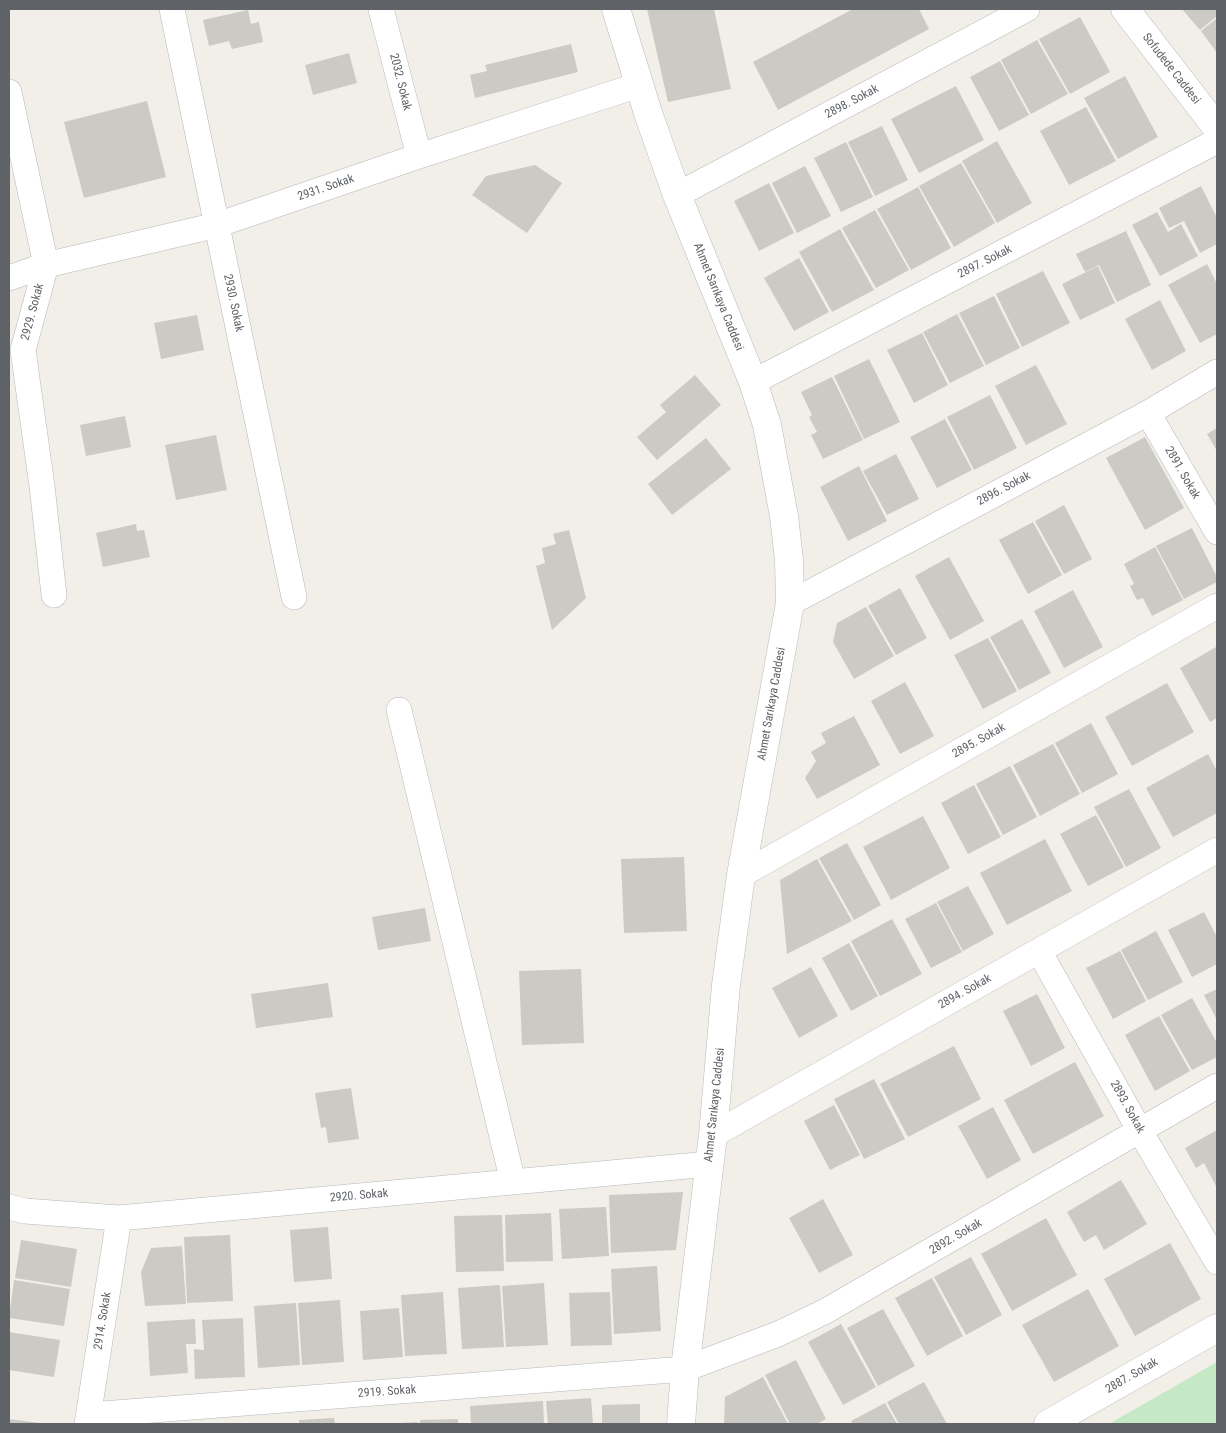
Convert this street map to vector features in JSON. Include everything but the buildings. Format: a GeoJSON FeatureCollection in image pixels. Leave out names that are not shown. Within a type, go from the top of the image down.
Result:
{"type":"FeatureCollection","features":[{"type":"Feature","properties":{"kind":"main road","name":"Ahmet Sarıkaya Caddesi"},"geometry":{"type":"LineString","coordinates":[[616,9],[639,85],[677,195],[753,382],[767,425],[781,499],[789,560],[790,603],[741,875],[726,985],[713,1135],[685,1369],[681,1424]]}},
{"type":"Feature","properties":{"kind":"main road","name":"Sofudede Caddesi"},"geometry":{"type":"LineString","coordinates":[[1125,9],[1217,128]]}},
{"type":"Feature","properties":{"kind":"main road","name":"2887. Sokak"},"geometry":{"type":"LineString","coordinates":[[1052,1423],[1217,1328]]}},
{"type":"Feature","properties":{"kind":"street","name":"2930. Sokak"},"geometry":{"type":"LineString","coordinates":[[172,9],[294,597]]}},
{"type":"Feature","properties":{"kind":"street","name":"2032. Sokak"},"geometry":{"type":"LineString","coordinates":[[381,9],[418,156]]}},
{"type":"Feature","properties":{"kind":"street","name":"2898. Sokak"},"geometry":{"type":"LineString","coordinates":[[677,195],[1028,9]]}},
{"type":"Feature","properties":{"kind":"street","name":"2931. Sokak"},"geometry":{"type":"LineString","coordinates":[[9,278],[46,265],[216,225],[418,156],[639,85]]}},
{"type":"Feature","properties":{"kind":"street","name":"2929. Sokak"},"geometry":{"type":"LineString","coordinates":[[9,92],[46,265],[23,350],[42,486],[54,595]]}},
{"type":"Feature","properties":{"kind":"street","name":"2897. Sokak"},"geometry":{"type":"LineString","coordinates":[[753,382],[1217,141]]}},
{"type":"Feature","properties":{"kind":"street","name":"2896. Sokak"},"geometry":{"type":"LineString","coordinates":[[790,603],[1148,413],[1217,372]]}},
{"type":"Feature","properties":{"kind":"street","name":"2891. Sokak"},"geometry":{"type":"LineString","coordinates":[[1148,413],[1217,532]]}},
{"type":"Feature","properties":{"kind":"street","name":"2895. Sokak"},"geometry":{"type":"LineString","coordinates":[[741,875],[1217,606]]}},
{"type":"Feature","properties":{"kind":"street"},"geometry":{"type":"LineString","coordinates":[[399,710],[513,1182]]}},
{"type":"Feature","properties":{"kind":"street","name":"2894. Sokak"},"geometry":{"type":"LineString","coordinates":[[713,1135],[1217,850]]}},
{"type":"Feature","properties":{"kind":"street","name":"2893. Sokak"},"geometry":{"type":"LineString","coordinates":[[1039,951],[1140,1131],[1217,1262]]}},
{"type":"Feature","properties":{"kind":"street","name":"2892. Sokak"},"geometry":{"type":"LineString","coordinates":[[685,1369],[778,1334],[824,1312],[1217,1086]]}},
{"type":"Feature","properties":{"kind":"street","name":"2920. Sokak"},"geometry":{"type":"LineString","coordinates":[[9,1207],[25,1211],[119,1218],[710,1164]]}},
{"type":"Feature","properties":{"kind":"street","name":"2914. Sokak"},"geometry":{"type":"LineString","coordinates":[[88,1420],[119,1218]]}},
{"type":"Feature","properties":{"kind":"street","name":"2919. Sokak"},"geometry":{"type":"LineString","coordinates":[[88,1420],[685,1369]]}},
{"type":"Feature","properties":{"kind":"green space"},"geometry":{"type":"Polygon","coordinates":[[[1217,1362],[1217,1424],[1109,1424],[1217,1362]]]}}]}
